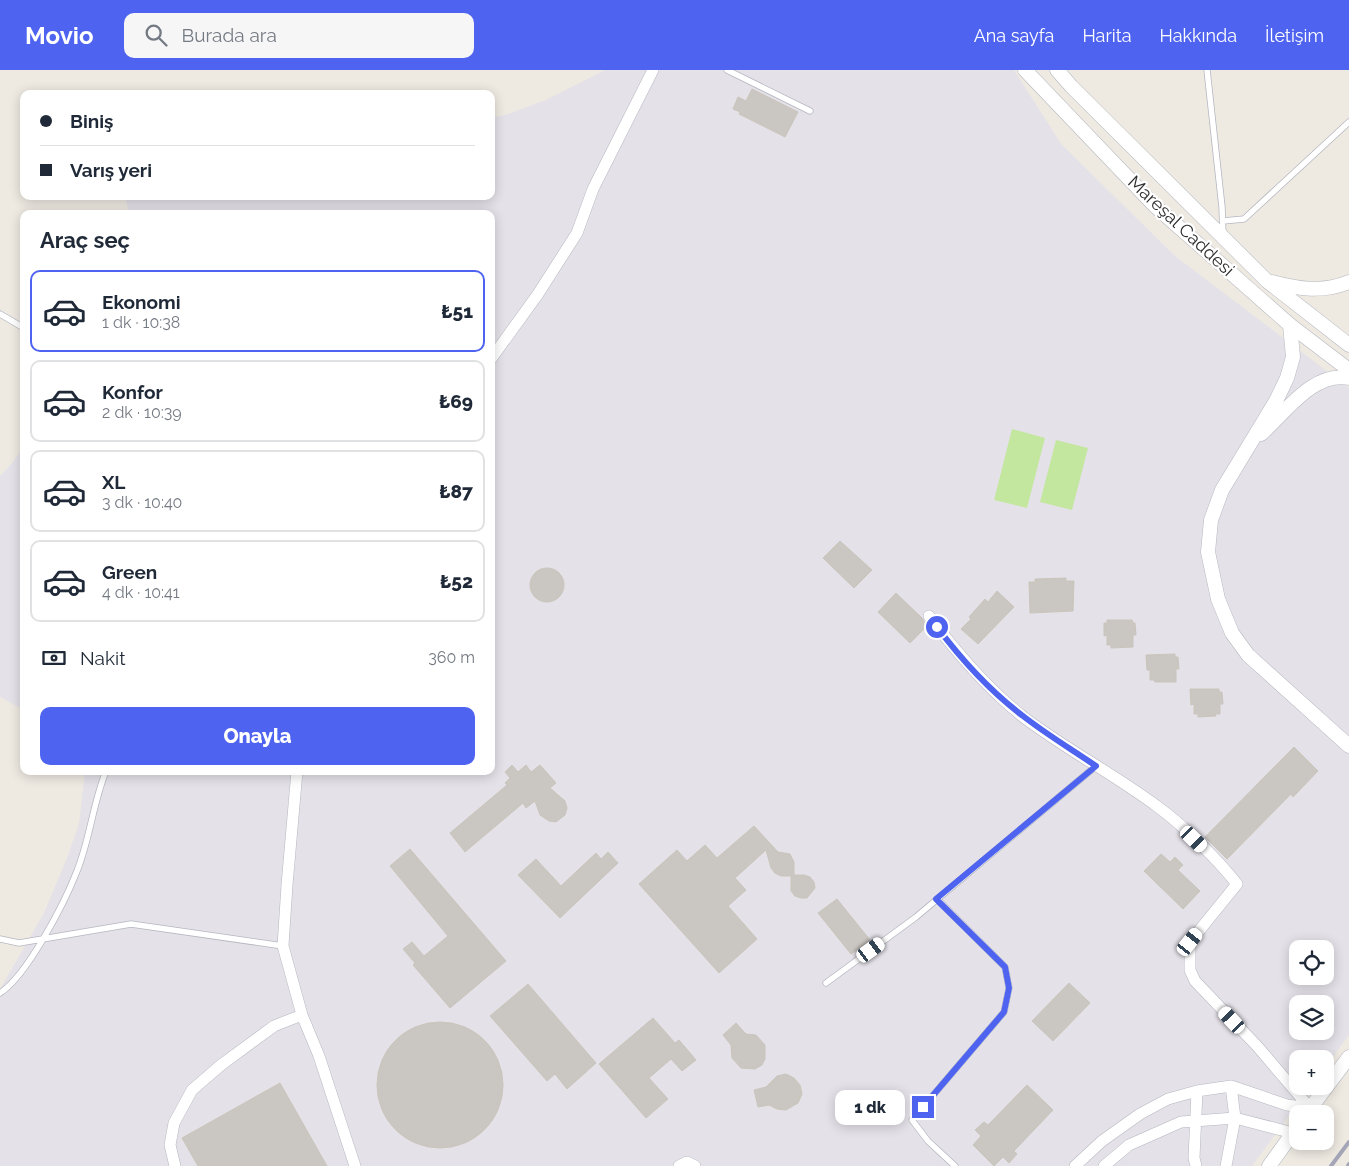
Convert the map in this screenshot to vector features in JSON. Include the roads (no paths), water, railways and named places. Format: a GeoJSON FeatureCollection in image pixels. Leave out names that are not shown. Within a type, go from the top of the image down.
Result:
{"type":"FeatureCollection","features":[{"type":"Feature","properties":{"kind":"street"},"geometry":{"type":"LineString","coordinates":[[495,354],[538,294],[577,233],[593,189],[653,70]]}},
{"type":"Feature","properties":{"kind":"street","name":"Mareşal Caddesi"},"geometry":{"type":"LineString","coordinates":[[1025,70],[1155,206],[1290,326],[1349,370]]}},
{"type":"Feature","properties":{"kind":"street","name":"Mareşal Caddesi"},"geometry":{"type":"LineString","coordinates":[[1057,70],[1267,281],[1349,344]]}},
{"type":"Feature","properties":{"kind":"street"},"geometry":{"type":"LineString","coordinates":[[1267,281],[1309,289],[1339,286],[1349,282]]}},
{"type":"Feature","properties":{"kind":"street"},"geometry":{"type":"LineString","coordinates":[[1290,326],[1293,357],[1287,378],[1252,441],[1228,477],[1211,520],[1208,552],[1218,600],[1232,633],[1248,655],[1349,746]]}},
{"type":"Feature","properties":{"kind":"street"},"geometry":{"type":"LineString","coordinates":[[1252,441],[1316,384],[1333,377],[1349,378]]}},
{"type":"Feature","properties":{"kind":"street"},"geometry":{"type":"LineString","coordinates":[[929,616],[954,649],[980,677],[1022,715],[1159,807],[1227,871],[1237,884],[1190,942],[1190,970],[1195,981],[1303,1105]]}},
{"type":"Feature","properties":{"kind":"street"},"geometry":{"type":"LineString","coordinates":[[297,775],[286,885],[283,946],[302,1015],[319,1056],[355,1166]]}},
{"type":"Feature","properties":{"kind":"street"},"geometry":{"type":"LineString","coordinates":[[175,1166],[170,1145],[174,1123],[192,1090],[221,1065],[274,1026],[302,1015]]}},
{"type":"Feature","properties":{"kind":"street"},"geometry":{"type":"LineString","coordinates":[[1313,1105],[1349,1057]]}},
{"type":"Feature","properties":{"kind":"street"},"geometry":{"type":"LineString","coordinates":[[1226,1166],[1235,1118],[1231,1086]]}},
{"type":"Feature","properties":{"kind":"street"},"geometry":{"type":"LineString","coordinates":[[1075,1166],[1102,1141],[1140,1114],[1168,1098],[1231,1086],[1289,1106]]}},
{"type":"Feature","properties":{"kind":"street"},"geometry":{"type":"LineString","coordinates":[[1196,1166],[1194,1158],[1197,1091]]}},
{"type":"Feature","properties":{"kind":"street"},"geometry":{"type":"LineString","coordinates":[[1104,1166],[1129,1145],[1181,1122],[1235,1118],[1289,1128]]}},
{"type":"Feature","properties":{"kind":"street"},"geometry":{"type":"LineString","coordinates":[[1269,1166],[1289,1138]]}},
{"type":"Feature","properties":{"kind":"street"},"geometry":{"type":"LineString","coordinates":[[679,1166],[686,1162],[696,1166]]}},
{"type":"Feature","properties":{"kind":"lane"},"geometry":{"type":"LineString","coordinates":[[728,70],[810,111]]}},
{"type":"Feature","properties":{"kind":"lane"},"geometry":{"type":"LineString","coordinates":[[1207,70],[1223,220],[1223,238]]}},
{"type":"Feature","properties":{"kind":"lane"},"geometry":{"type":"LineString","coordinates":[[1223,220],[1244,220],[1349,122]]}},
{"type":"Feature","properties":{"kind":"lane"},"geometry":{"type":"LineString","coordinates":[[0,314],[20,326]]}},
{"type":"Feature","properties":{"kind":"lane"},"geometry":{"type":"LineString","coordinates":[[826,983],[936,899],[1096,766]]}},
{"type":"Feature","properties":{"kind":"lane"},"geometry":{"type":"LineString","coordinates":[[0,993],[11,986],[43,940],[78,870],[99,788],[104,775]]}},
{"type":"Feature","properties":{"kind":"lane"},"geometry":{"type":"LineString","coordinates":[[936,899],[1005,967],[1009,988],[1004,1012],[912,1120],[928,1141],[955,1166]]}},
{"type":"Feature","properties":{"kind":"lane"},"geometry":{"type":"LineString","coordinates":[[0,939],[19,943],[132,924],[283,946]]}},
{"type":"Feature","properties":{"kind":"railway"},"geometry":{"type":"LineString","coordinates":[[1331,1166],[1349,1142]]}}]}
